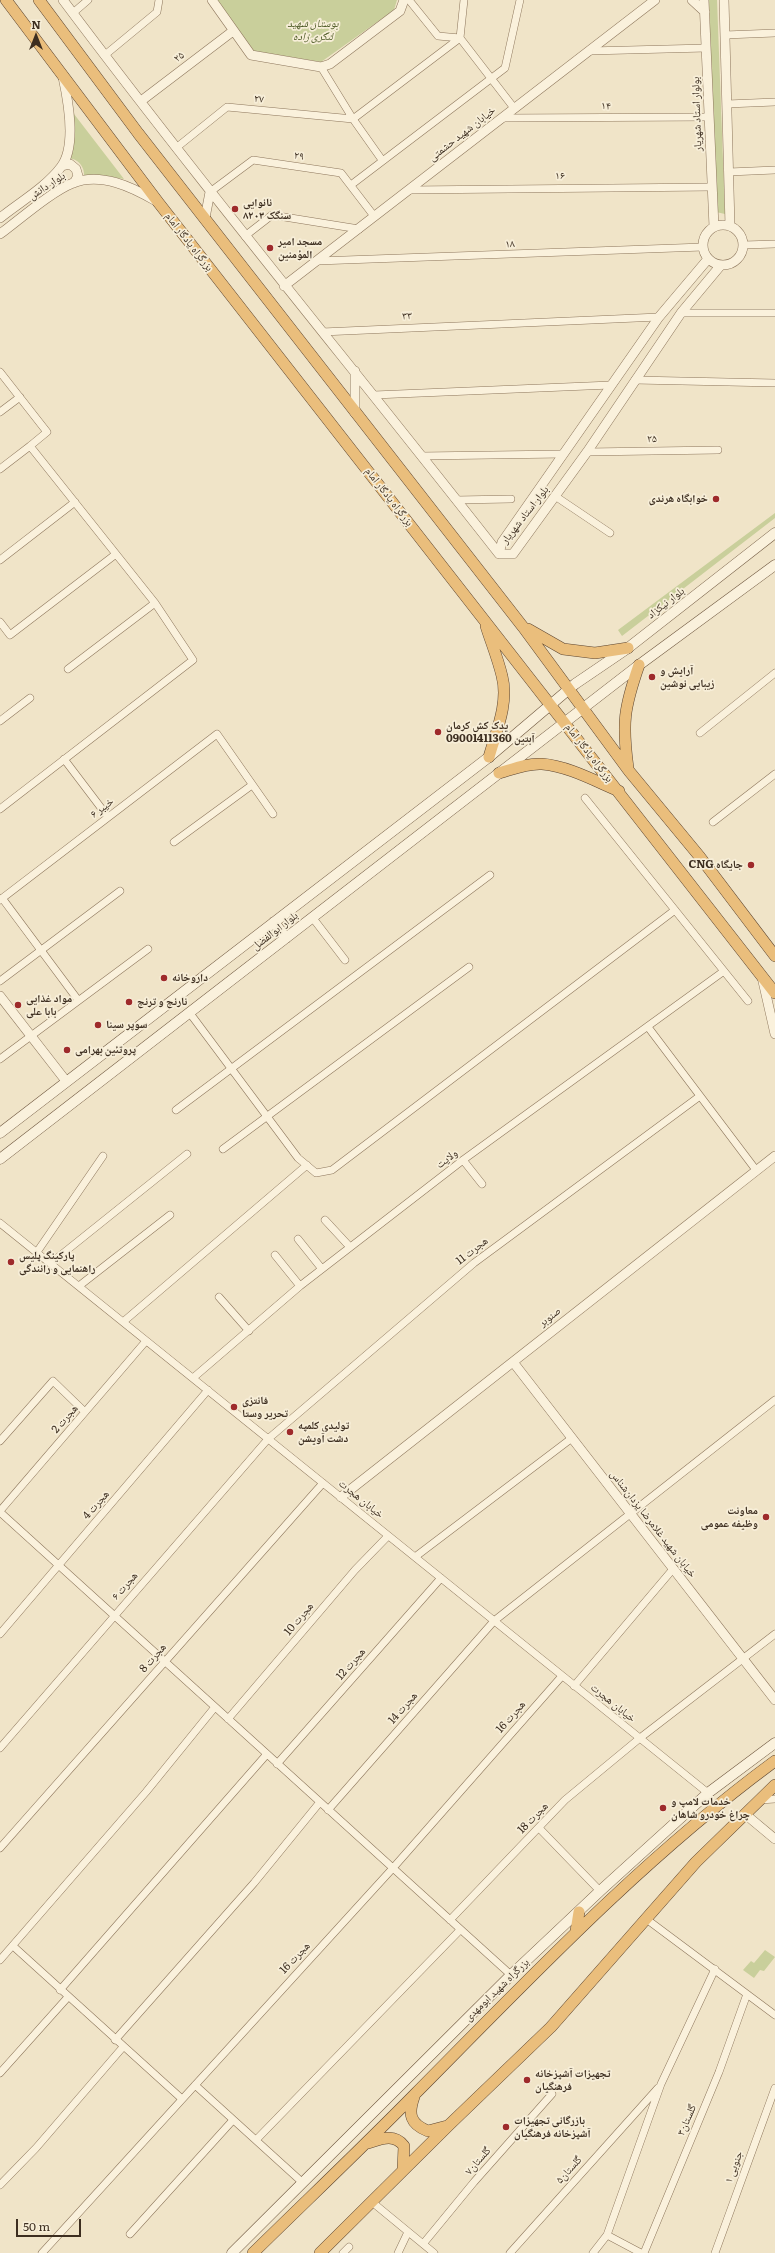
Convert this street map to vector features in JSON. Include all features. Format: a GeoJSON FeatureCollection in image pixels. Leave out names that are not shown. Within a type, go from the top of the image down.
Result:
{"type":"FeatureCollection","features":[{"type":"Feature","properties":{"kind":"highway","name":"بزرگراه یادگار امام"},"geometry":{"type":"LineString","coordinates":[[6,0],[158,202],[552,705],[775,993]]}},
{"type":"Feature","properties":{"kind":"highway","name":"بزرگراه یادگار امام"},"geometry":{"type":"LineString","coordinates":[[39,0],[138,133],[523,627],[570,688],[629,770],[700,857],[775,956]]}},
{"type":"Feature","properties":{"kind":"highway"},"geometry":{"type":"LineString","coordinates":[[483,618],[503,677],[504,692],[500,722],[489,757]]}},
{"type":"Feature","properties":{"kind":"highway"},"geometry":{"type":"LineString","coordinates":[[523,627],[563,649],[595,653],[628,648]]}},
{"type":"Feature","properties":{"kind":"highway"},"geometry":{"type":"LineString","coordinates":[[629,770],[624,738],[624,717],[628,697],[639,665]]}},
{"type":"Feature","properties":{"kind":"highway"},"geometry":{"type":"LineString","coordinates":[[499,773],[525,765],[542,764],[557,766],[619,791]]}},
{"type":"Feature","properties":{"kind":"highway","name":"بزرگراه شهید ابومهدی"},"geometry":{"type":"LineString","coordinates":[[252,2253],[366,2144],[576,1931],[730,1794],[775,1761]]}},
{"type":"Feature","properties":{"kind":"highway"},"geometry":{"type":"LineString","coordinates":[[320,2253],[403,2170],[551,2027],[645,1918],[775,1785]]}},
{"type":"Feature","properties":{"kind":"highway"},"geometry":{"type":"LineString","coordinates":[[576,1931],[579,1912]]}},
{"type":"Feature","properties":{"kind":"highway"},"geometry":{"type":"LineString","coordinates":[[415,2095],[409,2110],[412,2119],[418,2125],[428,2131],[449,2125]]}},
{"type":"Feature","properties":{"kind":"highway"},"geometry":{"type":"LineString","coordinates":[[366,2144],[386,2137],[399,2140],[404,2146],[403,2170]]}},
{"type":"Feature","properties":{"kind":"main road","name":"بلوار نیکزاد"},"geometry":{"type":"LineString","coordinates":[[552,705],[570,688],[628,648],[775,533]]}},
{"type":"Feature","properties":{"kind":"main road"},"geometry":{"type":"LineString","coordinates":[[584,708],[639,665],[775,565]]}},
{"type":"Feature","properties":{"kind":"main road","name":"بلوار ابوالفضل"},"geometry":{"type":"LineString","coordinates":[[0,1133],[489,757],[552,705]]}},
{"type":"Feature","properties":{"kind":"main road","name":"بلوار ابوالفضل"},"geometry":{"type":"LineString","coordinates":[[0,1159],[584,708]]}},
{"type":"Feature","properties":{"kind":"main road"},"geometry":{"type":"LineString","coordinates":[[274,922],[286,938]]}},
{"type":"Feature","properties":{"kind":"main road","name":"بزرگراه شهید ابومهدی"},"geometry":{"type":"LineString","coordinates":[[232,2253],[511,1976],[600,1891],[708,1793],[775,1743]]}},
{"type":"Feature","properties":{"kind":"main road"},"geometry":{"type":"LineString","coordinates":[[760,1800],[775,1793]]}},
{"type":"Feature","properties":{"kind":"street"},"geometry":{"type":"LineString","coordinates":[[62,0],[284,286],[355,371],[499,554]]}},
{"type":"Feature","properties":{"kind":"street"},"geometry":{"type":"LineString","coordinates":[[72,13],[88,0]]}},
{"type":"Feature","properties":{"kind":"street"},"geometry":{"type":"LineString","coordinates":[[105,55],[157,12],[159,0]]}},
{"type":"Feature","properties":{"kind":"street"},"geometry":{"type":"LineString","coordinates":[[212,0],[233,31],[252,55],[321,67],[330,64],[400,11],[404,0]]}},
{"type":"Feature","properties":{"kind":"street"},"geometry":{"type":"LineString","coordinates":[[409,0],[438,36],[460,38]]}},
{"type":"Feature","properties":{"kind":"street"},"geometry":{"type":"LineString","coordinates":[[464,0],[460,38],[514,108]]}},
{"type":"Feature","properties":{"kind":"street"},"geometry":{"type":"LineString","coordinates":[[351,185],[505,68],[520,0]]}},
{"type":"Feature","properties":{"kind":"street","name":"خیابان شهید حشمتی"},"geometry":{"type":"LineString","coordinates":[[284,286],[655,0]]}},
{"type":"Feature","properties":{"kind":"street"},"geometry":{"type":"LineString","coordinates":[[692,0],[705,12]]}},
{"type":"Feature","properties":{"kind":"street","name":"بولوار استاد شهریار"},"geometry":{"type":"LineString","coordinates":[[704,0],[714,227]]}},
{"type":"Feature","properties":{"kind":"street"},"geometry":{"type":"LineString","coordinates":[[724,0],[730,226]]}},
{"type":"Feature","properties":{"kind":"street","name":"۲۵"},"geometry":{"type":"LineString","coordinates":[[141,101],[233,31]]}},
{"type":"Feature","properties":{"kind":"street"},"geometry":{"type":"LineString","coordinates":[[725,35],[775,33]]}},
{"type":"Feature","properties":{"kind":"street"},"geometry":{"type":"LineString","coordinates":[[353,119],[460,38]]}},
{"type":"Feature","properties":{"kind":"street"},"geometry":{"type":"LineString","coordinates":[[589,51],[706,48]]}},
{"type":"Feature","properties":{"kind":"street"},"geometry":{"type":"LineString","coordinates":[[321,67],[353,119],[382,160]]}},
{"type":"Feature","properties":{"kind":"street","name":"بلوار دانش"},"geometry":{"type":"LineString","coordinates":[[0,218],[41,186],[62,166],[68,145],[70,123],[63,77]]}},
{"type":"Feature","properties":{"kind":"street"},"geometry":{"type":"LineString","coordinates":[[727,104],[775,102]]}},
{"type":"Feature","properties":{"kind":"street","name":"۲۷"},"geometry":{"type":"LineString","coordinates":[[176,148],[228,107],[353,119]]}},
{"type":"Feature","properties":{"kind":"street","name":"۱۴"},"geometry":{"type":"LineString","coordinates":[[502,118],[709,117]]}},
{"type":"Feature","properties":{"kind":"street","name":"۲۹"},"geometry":{"type":"LineString","coordinates":[[210,192],[253,160],[342,173],[374,216]]}},
{"type":"Feature","properties":{"kind":"street"},"geometry":{"type":"LineString","coordinates":[[62,166],[70,164],[76,168],[78,176],[74,183]]}},
{"type":"Feature","properties":{"kind":"street"},"geometry":{"type":"LineString","coordinates":[[729,172],[775,170]]}},
{"type":"Feature","properties":{"kind":"street","name":"بلوار دانش"},"geometry":{"type":"LineString","coordinates":[[0,234],[44,201],[74,183],[93,180],[115,182],[137,190],[158,202]]}},
{"type":"Feature","properties":{"kind":"street","name":"۱۶"},"geometry":{"type":"LineString","coordinates":[[409,190],[712,187]]}},
{"type":"Feature","properties":{"kind":"street"},"geometry":{"type":"LineString","coordinates":[[205,218],[210,192]]}},
{"type":"Feature","properties":{"kind":"street"},"geometry":{"type":"LineString","coordinates":[[245,236],[272,215],[359,228]]}},
{"type":"Feature","properties":{"kind":"street"},"geometry":{"type":"LineString","coordinates":[[724,225],[730,226],[741,234],[744,245],[743,252],[734,262],[721,265],[708,259],[703,247],[706,234],[714,227],[724,225]]}},
{"type":"Feature","properties":{"kind":"street"},"geometry":{"type":"LineString","coordinates":[[744,245],[775,244]]}},
{"type":"Feature","properties":{"kind":"street","name":"۱۸"},"geometry":{"type":"LineString","coordinates":[[317,261],[703,247]]}},
{"type":"Feature","properties":{"kind":"street","name":"بلوار استاد شهریار"},"geometry":{"type":"LineString","coordinates":[[708,259],[659,317],[502,542],[499,554],[513,554],[587,452],[681,313],[721,265]]}},
{"type":"Feature","properties":{"kind":"street"},"geometry":{"type":"LineString","coordinates":[[681,313],[775,313]]}},
{"type":"Feature","properties":{"kind":"street","name":"۳۳"},"geometry":{"type":"LineString","coordinates":[[322,332],[494,323],[659,317]]}},
{"type":"Feature","properties":{"kind":"street"},"geometry":{"type":"LineString","coordinates":[[355,371],[355,413]]}},
{"type":"Feature","properties":{"kind":"street"},"geometry":{"type":"LineString","coordinates":[[0,372],[47,432],[0,470]]}},
{"type":"Feature","properties":{"kind":"street"},"geometry":{"type":"LineString","coordinates":[[635,380],[775,383]]}},
{"type":"Feature","properties":{"kind":"street"},"geometry":{"type":"LineString","coordinates":[[374,395],[612,385]]}},
{"type":"Feature","properties":{"kind":"street"},"geometry":{"type":"LineString","coordinates":[[0,412],[20,397]]}},
{"type":"Feature","properties":{"kind":"street"},"geometry":{"type":"LineString","coordinates":[[0,809],[193,660],[155,603],[30,446]]}},
{"type":"Feature","properties":{"kind":"street","name":"۲۵"},"geometry":{"type":"LineString","coordinates":[[587,452],[718,450]]}},
{"type":"Feature","properties":{"kind":"street"},"geometry":{"type":"LineString","coordinates":[[422,456],[563,454]]}},
{"type":"Feature","properties":{"kind":"street"},"geometry":{"type":"LineString","coordinates":[[540,487],[610,533]]}},
{"type":"Feature","properties":{"kind":"street"},"geometry":{"type":"LineString","coordinates":[[456,500],[511,500]]}},
{"type":"Feature","properties":{"kind":"street"},"geometry":{"type":"LineString","coordinates":[[0,560],[75,502]]}},
{"type":"Feature","properties":{"kind":"street"},"geometry":{"type":"LineString","coordinates":[[0,622],[10,635],[116,554]]}},
{"type":"Feature","properties":{"kind":"street"},"geometry":{"type":"LineString","coordinates":[[68,669],[155,603]]}},
{"type":"Feature","properties":{"kind":"street"},"geometry":{"type":"LineString","coordinates":[[700,733],[775,673]]}},
{"type":"Feature","properties":{"kind":"street"},"geometry":{"type":"LineString","coordinates":[[0,721],[30,698]]}},
{"type":"Feature","properties":{"kind":"street","name":"خیبر ۶"},"geometry":{"type":"LineString","coordinates":[[1,899],[217,734],[252,785]]}},
{"type":"Feature","properties":{"kind":"street"},"geometry":{"type":"LineString","coordinates":[[64,759],[108,817]]}},
{"type":"Feature","properties":{"kind":"street"},"geometry":{"type":"LineString","coordinates":[[713,822],[775,774]]}},
{"type":"Feature","properties":{"kind":"street"},"geometry":{"type":"LineString","coordinates":[[174,842],[252,785],[273,814]]}},
{"type":"Feature","properties":{"kind":"street"},"geometry":{"type":"LineString","coordinates":[[585,798],[748,1001]]}},
{"type":"Feature","properties":{"kind":"street"},"geometry":{"type":"LineString","coordinates":[[176,1110],[233,1069],[490,874]]}},
{"type":"Feature","properties":{"kind":"street"},"geometry":{"type":"LineString","coordinates":[[0,982],[120,891]]}},
{"type":"Feature","properties":{"kind":"street"},"geometry":{"type":"LineString","coordinates":[[1,899],[78,1000]]}},
{"type":"Feature","properties":{"kind":"street"},"geometry":{"type":"LineString","coordinates":[[189,1012],[298,1158],[316,1173],[332,1170],[675,910]]}},
{"type":"Feature","properties":{"kind":"street"},"geometry":{"type":"LineString","coordinates":[[312,918],[345,960]]}},
{"type":"Feature","properties":{"kind":"street"},"geometry":{"type":"LineString","coordinates":[[0,1059],[30,1035],[148,949]]}},
{"type":"Feature","properties":{"kind":"street"},"geometry":{"type":"LineString","coordinates":[[223,1149],[470,967]]}},
{"type":"Feature","properties":{"kind":"street","name":"ولایت"},"geometry":{"type":"LineString","coordinates":[[192,1378],[300,1286],[463,1160],[724,971]]}},
{"type":"Feature","properties":{"kind":"street"},"geometry":{"type":"LineString","coordinates":[[762,975],[775,1034]]}},
{"type":"Feature","properties":{"kind":"street"},"geometry":{"type":"LineString","coordinates":[[0,996],[66,1081]]}},
{"type":"Feature","properties":{"kind":"street"},"geometry":{"type":"LineString","coordinates":[[648,1027],[756,1170]]}},
{"type":"Feature","properties":{"kind":"street","name":"هجرت 11"},"geometry":{"type":"LineString","coordinates":[[268,1439],[474,1263],[700,1096]]}},
{"type":"Feature","properties":{"kind":"street"},"geometry":{"type":"LineString","coordinates":[[51,1263],[187,1154]]}},
{"type":"Feature","properties":{"kind":"street"},"geometry":{"type":"LineString","coordinates":[[37,1252],[104,1156]]}},
{"type":"Feature","properties":{"kind":"street","name":"صنوبر"},"geometry":{"type":"LineString","coordinates":[[341,1497],[775,1156]]}},
{"type":"Feature","properties":{"kind":"street"},"geometry":{"type":"LineString","coordinates":[[463,1160],[482,1184]]}},
{"type":"Feature","properties":{"kind":"street"},"geometry":{"type":"LineString","coordinates":[[123,1322],[307,1165]]}},
{"type":"Feature","properties":{"kind":"street"},"geometry":{"type":"LineString","coordinates":[[79,1286],[170,1215]]}},
{"type":"Feature","properties":{"kind":"street"},"geometry":{"type":"LineString","coordinates":[[326,1220],[350,1247]]}},
{"type":"Feature","properties":{"kind":"street","name":"خیابان هجرت"},"geometry":{"type":"LineString","coordinates":[[0,1222],[708,1793]]}},
{"type":"Feature","properties":{"kind":"street"},"geometry":{"type":"LineString","coordinates":[[298,1239],[322,1269]]}},
{"type":"Feature","properties":{"kind":"street"},"geometry":{"type":"LineString","coordinates":[[275,1255],[300,1286]]}},
{"type":"Feature","properties":{"kind":"street"},"geometry":{"type":"LineString","coordinates":[[219,1297],[249,1331]]}},
{"type":"Feature","properties":{"kind":"street","name":"هجرت 2"},"geometry":{"type":"LineString","coordinates":[[0,1512],[146,1341]]}},
{"type":"Feature","properties":{"kind":"street","name":"خیابان شهید غلامرضا یزدان‌شناس"},"geometry":{"type":"LineString","coordinates":[[513,1362],[775,1700]]}},
{"type":"Feature","properties":{"kind":"street"},"geometry":{"type":"LineString","coordinates":[[0,1441],[53,1381],[85,1412]]}},
{"type":"Feature","properties":{"kind":"street","name":"هجرت 4"},"geometry":{"type":"LineString","coordinates":[[0,1634],[208,1390]]}},
{"type":"Feature","properties":{"kind":"street","name":"هجرت 14"},"geometry":{"type":"LineString","coordinates":[[328,1810],[494,1621],[775,1400]]}},
{"type":"Feature","properties":{"kind":"street"},"geometry":{"type":"LineString","coordinates":[[415,1557],[572,1438]]}},
{"type":"Feature","properties":{"kind":"street","name":"هجرت ۶"},"geometry":{"type":"LineString","coordinates":[[0,1748],[268,1439]]}},
{"type":"Feature","properties":{"kind":"street","name":"هجرت 8"},"geometry":{"type":"LineString","coordinates":[[0,1848],[323,1483]]}},
{"type":"Feature","properties":{"kind":"street"},"geometry":{"type":"LineString","coordinates":[[0,1512],[511,1976]]}},
{"type":"Feature","properties":{"kind":"street","name":"هجرت 10"},"geometry":{"type":"LineString","coordinates":[[228,1719],[355,1570],[388,1536]]}},
{"type":"Feature","properties":{"kind":"street"},"geometry":{"type":"LineString","coordinates":[[574,1686],[673,1570]]}},
{"type":"Feature","properties":{"kind":"street","name":"هجرت 12"},"geometry":{"type":"LineString","coordinates":[[277,1764],[442,1578]]}},
{"type":"Feature","properties":{"kind":"street","name":"هجرت 18"},"geometry":{"type":"LineString","coordinates":[[450,1920],[565,1800],[640,1738],[775,1634]]}},
{"type":"Feature","properties":{"kind":"street","name":"هجرت 16"},"geometry":{"type":"LineString","coordinates":[[42,2253],[393,1868],[562,1676]]}},
{"type":"Feature","properties":{"kind":"street"},"geometry":{"type":"LineString","coordinates":[[0,1960],[146,1792],[215,1707]]}},
{"type":"Feature","properties":{"kind":"street"},"geometry":{"type":"LineString","coordinates":[[60,1990],[267,1754]]}},
{"type":"Feature","properties":{"kind":"street"},"geometry":{"type":"LineString","coordinates":[[760,1800],[775,1799]]}},
{"type":"Feature","properties":{"kind":"street"},"geometry":{"type":"LineString","coordinates":[[115,2040],[254,1883],[320,1802]]}},
{"type":"Feature","properties":{"kind":"street"},"geometry":{"type":"LineString","coordinates":[[745,1814],[775,1839]]}},
{"type":"Feature","properties":{"kind":"street"},"geometry":{"type":"LineString","coordinates":[[539,1828],[600,1891]]}},
{"type":"Feature","properties":{"kind":"street"},"geometry":{"type":"LineString","coordinates":[[645,1918],[716,1969],[775,2015]]}},
{"type":"Feature","properties":{"kind":"street"},"geometry":{"type":"LineString","coordinates":[[256,2140],[460,1930]]}},
{"type":"Feature","properties":{"kind":"street"},"geometry":{"type":"LineString","coordinates":[[13,1946],[115,2040],[182,2099]]}},
{"type":"Feature","properties":{"kind":"street"},"geometry":{"type":"LineString","coordinates":[[593,2253],[607,2235],[662,2084],[716,1969]]}},
{"type":"Feature","properties":{"kind":"street","name":"گلستان۳"},"geometry":{"type":"LineString","coordinates":[[607,2235],[642,2253],[719,2072],[747,1994]]}},
{"type":"Feature","properties":{"kind":"street"},"geometry":{"type":"LineString","coordinates":[[0,2073],[68,1997]]}},
{"type":"Feature","properties":{"kind":"street"},"geometry":{"type":"LineString","coordinates":[[0,2185],[36,2148],[123,2047]]}},
{"type":"Feature","properties":{"kind":"street"},"geometry":{"type":"LineString","coordinates":[[195,2084],[303,2183]]}},
{"type":"Feature","properties":{"kind":"street","name":"گلستان۵"},"geometry":{"type":"LineString","coordinates":[[510,2253],[662,2084]]}},
{"type":"Feature","properties":{"kind":"street","name":"جنوبی ۱"},"geometry":{"type":"LineString","coordinates":[[715,2253],[775,2088]]}},
{"type":"Feature","properties":{"kind":"street","name":"گلستان۷"},"geometry":{"type":"LineString","coordinates":[[423,2244],[474,2182],[552,2094]]}},
{"type":"Feature","properties":{"kind":"street"},"geometry":{"type":"LineString","coordinates":[[130,2234],[233,2120]]}},
{"type":"Feature","properties":{"kind":"street"},"geometry":{"type":"LineString","coordinates":[[372,2202],[434,2253]]}},
{"type":"Feature","properties":{"kind":"street"},"geometry":{"type":"LineString","coordinates":[[398,2253],[408,2232]]}},
{"type":"Feature","properties":{"kind":"street"},"geometry":{"type":"LineString","coordinates":[[343,2253],[349,2247]]}},
{"type":"Feature","properties":{"kind":"green space","name":"بوستان شهید لنگری زاده"},"geometry":{"type":"Polygon","coordinates":[[[217,0],[397,0],[394,10],[321,62],[254,51],[217,0]]]}},
{"type":"Feature","properties":{"kind":"green space"},"geometry":{"type":"Polygon","coordinates":[[[709,0],[717,0],[725,214],[716,212],[709,0]]]}},
{"type":"Feature","properties":{"kind":"green space"},"geometry":{"type":"Polygon","coordinates":[[[74,114],[124,179],[100,175],[84,177],[82,166],[75,160],[68,158],[74,136],[74,114]]]}},
{"type":"Feature","properties":{"kind":"green space"},"geometry":{"type":"Polygon","coordinates":[[[775,513],[775,518],[622,636],[618,630],[775,513]]]}},
{"type":"Feature","properties":{"kind":"green space"},"geometry":{"type":"Polygon","coordinates":[[[765,1950],[775,1957],[764,1971],[760,1970],[754,1978],[743,1970],[751,1961],[754,1963],[765,1950]]]}},
{"type":"Feature","properties":{"kind":"place","name":"نانوایی ۸۲۰۳ سنگک"},"geometry":{"type":"Point","coordinates":[235,209]}},
{"type":"Feature","properties":{"kind":"place","name":"مسجد امیر المؤمنین"},"geometry":{"type":"Point","coordinates":[270,248]}},
{"type":"Feature","properties":{"kind":"place","name":"خوابگاه هرندی"},"geometry":{"type":"Point","coordinates":[716,499]}},
{"type":"Feature","properties":{"kind":"place","name":"آرایش و زیبایی نوشین"},"geometry":{"type":"Point","coordinates":[652,677]}},
{"type":"Feature","properties":{"kind":"place","name":"یدک کش کرمان آبتین 09001411360"},"geometry":{"type":"Point","coordinates":[438,732]}},
{"type":"Feature","properties":{"kind":"place","name":"CNG جایگاه"},"geometry":{"type":"Point","coordinates":[751,865]}},
{"type":"Feature","properties":{"kind":"place","name":"داروخانه"},"geometry":{"type":"Point","coordinates":[164,978]}},
{"type":"Feature","properties":{"kind":"place","name":"نارنج و ترنج"},"geometry":{"type":"Point","coordinates":[129,1002]}},
{"type":"Feature","properties":{"kind":"place","name":"مواد غذایی بابا علی"},"geometry":{"type":"Point","coordinates":[18,1005]}},
{"type":"Feature","properties":{"kind":"place","name":"سوپر سینا"},"geometry":{"type":"Point","coordinates":[98,1025]}},
{"type":"Feature","properties":{"kind":"place","name":"پروتئین بهرامی"},"geometry":{"type":"Point","coordinates":[67,1050]}},
{"type":"Feature","properties":{"kind":"place","name":"پارکینگ پلیس راهنمایی و رانندگی"},"geometry":{"type":"Point","coordinates":[11,1262]}},
{"type":"Feature","properties":{"kind":"place","name":"فانتزی تحریر وستا"},"geometry":{"type":"Point","coordinates":[234,1407]}},
{"type":"Feature","properties":{"kind":"place","name":"تولیدی کلمپه دشت آویشن"},"geometry":{"type":"Point","coordinates":[290,1432]}},
{"type":"Feature","properties":{"kind":"place","name":"معاونت وظیفه عمومی"},"geometry":{"type":"Point","coordinates":[766,1517]}},
{"type":"Feature","properties":{"kind":"place","name":"خدمات لامپ و چراغ خودرو شاهان"},"geometry":{"type":"Point","coordinates":[663,1808]}},
{"type":"Feature","properties":{"kind":"place","name":"تجهیزات آشپزخانه فرهنگیان"},"geometry":{"type":"Point","coordinates":[527,2080]}},
{"type":"Feature","properties":{"kind":"place","name":"بازرگانی تجهیزات آشپزخانه فرهنگیان"},"geometry":{"type":"Point","coordinates":[506,2127]}}]}
